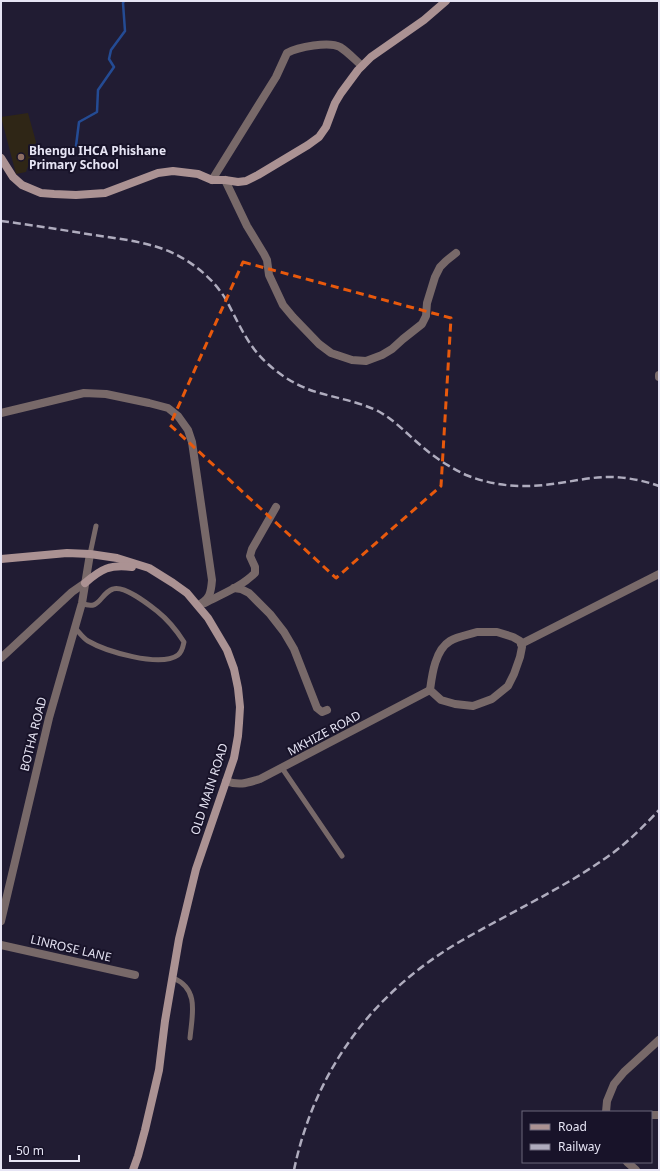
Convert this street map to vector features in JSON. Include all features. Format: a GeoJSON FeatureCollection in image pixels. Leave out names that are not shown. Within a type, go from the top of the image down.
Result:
{"type":"FeatureCollection","features":[{"type":"Feature","properties":{"kind":"main road"},"geometry":{"type":"LineString","coordinates":[[1,158],[13,177],[22,185],[41,193],[54,194],[76,195],[105,193],[158,173],[173,171],[198,174],[212,180],[238,182],[258,176],[314,141],[326,127],[335,103],[341,93],[362,66],[371,57],[424,20],[446,1]]}},
{"type":"Feature","properties":{"kind":"main road","name":"OLD MAIN ROAD"},"geometry":{"type":"LineString","coordinates":[[1,559],[67,553],[90,554],[117,558],[149,568],[187,593],[198,606],[211,622],[227,650],[234,669],[240,707],[238,736],[234,758],[196,869],[179,939],[165,1021],[159,1070],[146,1130],[133,1170]]}},
{"type":"Feature","properties":{"kind":"main road"},"geometry":{"type":"LineString","coordinates":[[85,583],[98,572],[110,566],[149,568]]}},
{"type":"Feature","properties":{"kind":"street"},"geometry":{"type":"LineString","coordinates":[[212,180],[276,77],[287,53],[299,48],[327,44],[334,45],[341,47],[362,66]]}},
{"type":"Feature","properties":{"kind":"street"},"geometry":{"type":"LineString","coordinates":[[225,180],[247,226],[267,260],[269,275],[283,305],[319,344],[330,353],[352,360],[366,361],[382,355],[392,349],[402,339],[422,324],[426,316],[427,303],[435,277],[440,267],[456,253]]}},
{"type":"Feature","properties":{"kind":"street"},"geometry":{"type":"LineString","coordinates":[[1,413],[84,393],[106,394],[148,403],[168,408],[178,416],[188,430],[192,442],[212,580],[212,588],[209,597],[198,606]]}},
{"type":"Feature","properties":{"kind":"street"},"geometry":{"type":"LineString","coordinates":[[198,606],[234,588],[255,573],[255,567],[250,556],[252,549],[276,507]]}},
{"type":"Feature","properties":{"kind":"street","name":"BOTHA ROAD"},"geometry":{"type":"LineString","coordinates":[[1,921],[49,718],[85,592],[90,554]]}},
{"type":"Feature","properties":{"kind":"street"},"geometry":{"type":"LineString","coordinates":[[521,644],[659,574]]}},
{"type":"Feature","properties":{"kind":"street"},"geometry":{"type":"LineString","coordinates":[[1,658],[72,592],[85,583]]}},
{"type":"Feature","properties":{"kind":"street"},"geometry":{"type":"LineString","coordinates":[[234,588],[241,589],[249,593],[270,614],[284,632],[294,649],[317,708],[322,712],[327,710]]}},
{"type":"Feature","properties":{"kind":"street"},"geometry":{"type":"LineString","coordinates":[[477,632],[497,632],[520,641],[522,647],[514,674],[508,686],[492,699],[473,706],[455,704],[441,700],[430,690],[432,673],[436,660],[443,647],[449,642],[461,636],[477,632]]}},
{"type":"Feature","properties":{"kind":"street","name":"MKHIZE ROAD"},"geometry":{"type":"LineString","coordinates":[[226,781],[233,784],[243,784],[260,779],[430,690]]}},
{"type":"Feature","properties":{"kind":"street","name":"LINROSE LANE"},"geometry":{"type":"LineString","coordinates":[[1,945],[135,975]]}},
{"type":"Feature","properties":{"kind":"street"},"geometry":{"type":"LineString","coordinates":[[606,1111],[607,1101],[614,1084],[624,1072],[659,1040]]}},
{"type":"Feature","properties":{"kind":"street"},"geometry":{"type":"LineString","coordinates":[[628,1163],[636,1170]]}},
{"type":"Feature","properties":{"kind":"lane"},"geometry":{"type":"LineString","coordinates":[[90,554],[96,526]]}},
{"type":"Feature","properties":{"kind":"lane"},"geometry":{"type":"LineString","coordinates":[[75,628],[86,640],[100,647],[142,659],[170,659],[178,655],[184,642],[179,634],[158,612],[133,594],[121,589],[114,588],[95,605],[90,606],[82,603]]}},
{"type":"Feature","properties":{"kind":"lane"},"geometry":{"type":"LineString","coordinates":[[282,768],[342,856]]}},
{"type":"Feature","properties":{"kind":"lane"},"geometry":{"type":"LineString","coordinates":[[173,978],[180,981],[192,997],[193,1006],[190,1038]]}},
{"type":"Feature","properties":{"kind":"highlighted area"},"geometry":{"type":"Polygon","coordinates":[[[243,262],[451,318],[441,486],[336,578],[170,425],[243,262]]]}},
{"type":"Feature","properties":{"kind":"shaded area","name":"Bhengu IHCA Phishane Primary School"},"geometry":{"type":"Polygon","coordinates":[[[28,113],[36,142],[26,172],[16,174],[1,117],[28,113]]]}},
{"type":"Feature","properties":{"kind":"waterway"},"geometry":{"type":"LineString","coordinates":[[76,146],[79,122],[97,112],[98,90],[114,67],[109,59],[111,50],[125,31],[124,1]]}},
{"type":"Feature","properties":{"kind":"railway"},"geometry":{"type":"LineString","coordinates":[[1,221],[135,242],[156,247],[175,254],[196,267],[215,285],[225,298],[254,349],[278,372],[289,380],[307,389],[378,411],[397,424],[434,456],[466,475],[485,481],[514,486],[544,485],[606,477],[632,479],[659,486]]}},
{"type":"Feature","properties":{"kind":"railway"},"geometry":{"type":"LineString","coordinates":[[294,1170],[304,1134],[317,1099],[333,1067],[352,1037],[375,1010],[401,984],[429,961],[461,941],[537,900],[610,855],[636,834],[659,810]]}},
{"type":"Feature","properties":{"kind":"place","name":"Bhengu IHCA Phishane Primary School"},"geometry":{"type":"Point","coordinates":[21,157]}}]}
